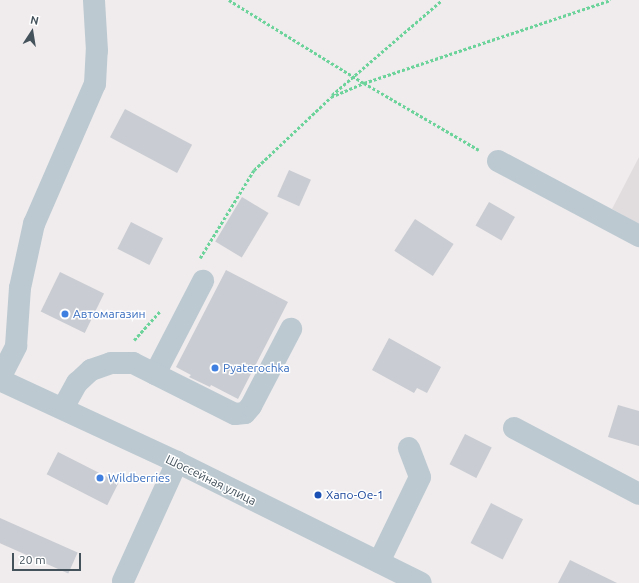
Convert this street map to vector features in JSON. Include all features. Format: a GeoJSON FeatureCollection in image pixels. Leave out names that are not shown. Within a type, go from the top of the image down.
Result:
{"type":"FeatureCollection","features":[{"type":"Feature","properties":{"kind":"street"},"geometry":{"type":"LineString","coordinates":[[0,379],[16,346],[20,288],[34,224],[95,84],[97,51],[94,0]]}},
{"type":"Feature","properties":{"kind":"street"},"geometry":{"type":"LineString","coordinates":[[498,161],[639,236]]}},
{"type":"Feature","properties":{"kind":"street"},"geometry":{"type":"LineString","coordinates":[[155,374],[200,272]]}},
{"type":"Feature","properties":{"kind":"street"},"geometry":{"type":"LineString","coordinates":[[63,408],[76,383],[91,370],[111,363],[133,364],[235,414],[245,413],[251,406],[291,328]]}},
{"type":"Feature","properties":{"kind":"street","name":"Шоссейная улица"},"geometry":{"type":"LineString","coordinates":[[0,379],[176,462],[421,583]]}},
{"type":"Feature","properties":{"kind":"street"},"geometry":{"type":"LineString","coordinates":[[514,428],[639,494]]}},
{"type":"Feature","properties":{"kind":"street"},"geometry":{"type":"LineString","coordinates":[[379,562],[420,477],[409,448]]}},
{"type":"Feature","properties":{"kind":"street"},"geometry":{"type":"LineString","coordinates":[[122,581],[176,462]]}},
{"type":"Feature","properties":{"kind":"path"},"geometry":{"type":"LineString","coordinates":[[228,0],[352,76],[498,161]]}},
{"type":"Feature","properties":{"kind":"path"},"geometry":{"type":"LineString","coordinates":[[200,272],[254,170],[352,76],[442,0]]}},
{"type":"Feature","properties":{"kind":"path"},"geometry":{"type":"LineString","coordinates":[[330,97],[364,83],[610,0]]}},
{"type":"Feature","properties":{"kind":"path"},"geometry":{"type":"LineString","coordinates":[[130,343],[161,310]]}},
{"type":"Feature","properties":{"kind":"shaded area"},"geometry":{"type":"Polygon","coordinates":[[[639,157],[639,224],[612,209],[639,157]]]}},
{"type":"Feature","properties":{"kind":"building"},"geometry":{"type":"Polygon","coordinates":[[[125,109],[192,145],[177,173],[110,137],[125,109]]]}},
{"type":"Feature","properties":{"kind":"building"},"geometry":{"type":"Polygon","coordinates":[[[289,170],[311,180],[299,206],[277,196],[289,170]]]}},
{"type":"Feature","properties":{"kind":"building"},"geometry":{"type":"Polygon","coordinates":[[[242,197],[269,213],[242,258],[215,242],[242,197]]]}},
{"type":"Feature","properties":{"kind":"building"},"geometry":{"type":"Polygon","coordinates":[[[489,202],[515,217],[501,240],[476,225],[489,202]]]}},
{"type":"Feature","properties":{"kind":"building"},"geometry":{"type":"Polygon","coordinates":[[[415,219],[454,244],[433,276],[394,251],[415,219]]]}},
{"type":"Feature","properties":{"kind":"building"},"geometry":{"type":"Polygon","coordinates":[[[131,222],[163,238],[149,265],[117,249],[131,222]]]}},
{"type":"Feature","properties":{"kind":"building"},"geometry":{"type":"Polygon","coordinates":[[[226,270],[288,302],[238,399],[211,385],[210,387],[189,377],[191,375],[176,367],[226,270]]]}},
{"type":"Feature","properties":{"kind":"building"},"geometry":{"type":"Polygon","coordinates":[[[60,272],[104,293],[85,333],[41,312],[60,272]]]}},
{"type":"Feature","properties":{"kind":"building"},"geometry":{"type":"Polygon","coordinates":[[[389,338],[441,367],[427,393],[417,388],[414,393],[372,370],[389,338]]]}},
{"type":"Feature","properties":{"kind":"building"},"geometry":{"type":"Polygon","coordinates":[[[618,405],[639,411],[639,446],[608,437],[618,405]]]}},
{"type":"Feature","properties":{"kind":"building"},"geometry":{"type":"Polygon","coordinates":[[[465,434],[492,448],[476,478],[450,464],[465,434]]]}},
{"type":"Feature","properties":{"kind":"building"},"geometry":{"type":"Polygon","coordinates":[[[58,452],[119,483],[107,505],[47,474],[58,452]]]}},
{"type":"Feature","properties":{"kind":"building"},"geometry":{"type":"Polygon","coordinates":[[[491,503],[523,519],[503,559],[471,543],[491,503]]]}},
{"type":"Feature","properties":{"kind":"building"},"geometry":{"type":"Polygon","coordinates":[[[0,518],[78,553],[68,574],[0,543],[0,518]]]}},
{"type":"Feature","properties":{"kind":"building"},"geometry":{"type":"Polygon","coordinates":[[[570,560],[617,583],[558,583],[570,560]]]}},
{"type":"Feature","properties":{"kind":"place","name":"Автомагазин"},"geometry":{"type":"Point","coordinates":[65,314]}},
{"type":"Feature","properties":{"kind":"place","name":"Pyaterochka"},"geometry":{"type":"Point","coordinates":[215,368]}},
{"type":"Feature","properties":{"kind":"place","name":"Wildberries"},"geometry":{"type":"Point","coordinates":[100,478]}},
{"type":"Feature","properties":{"kind":"place","name":"Хапо-Ое-1"},"geometry":{"type":"Point","coordinates":[318,495]}}]}
